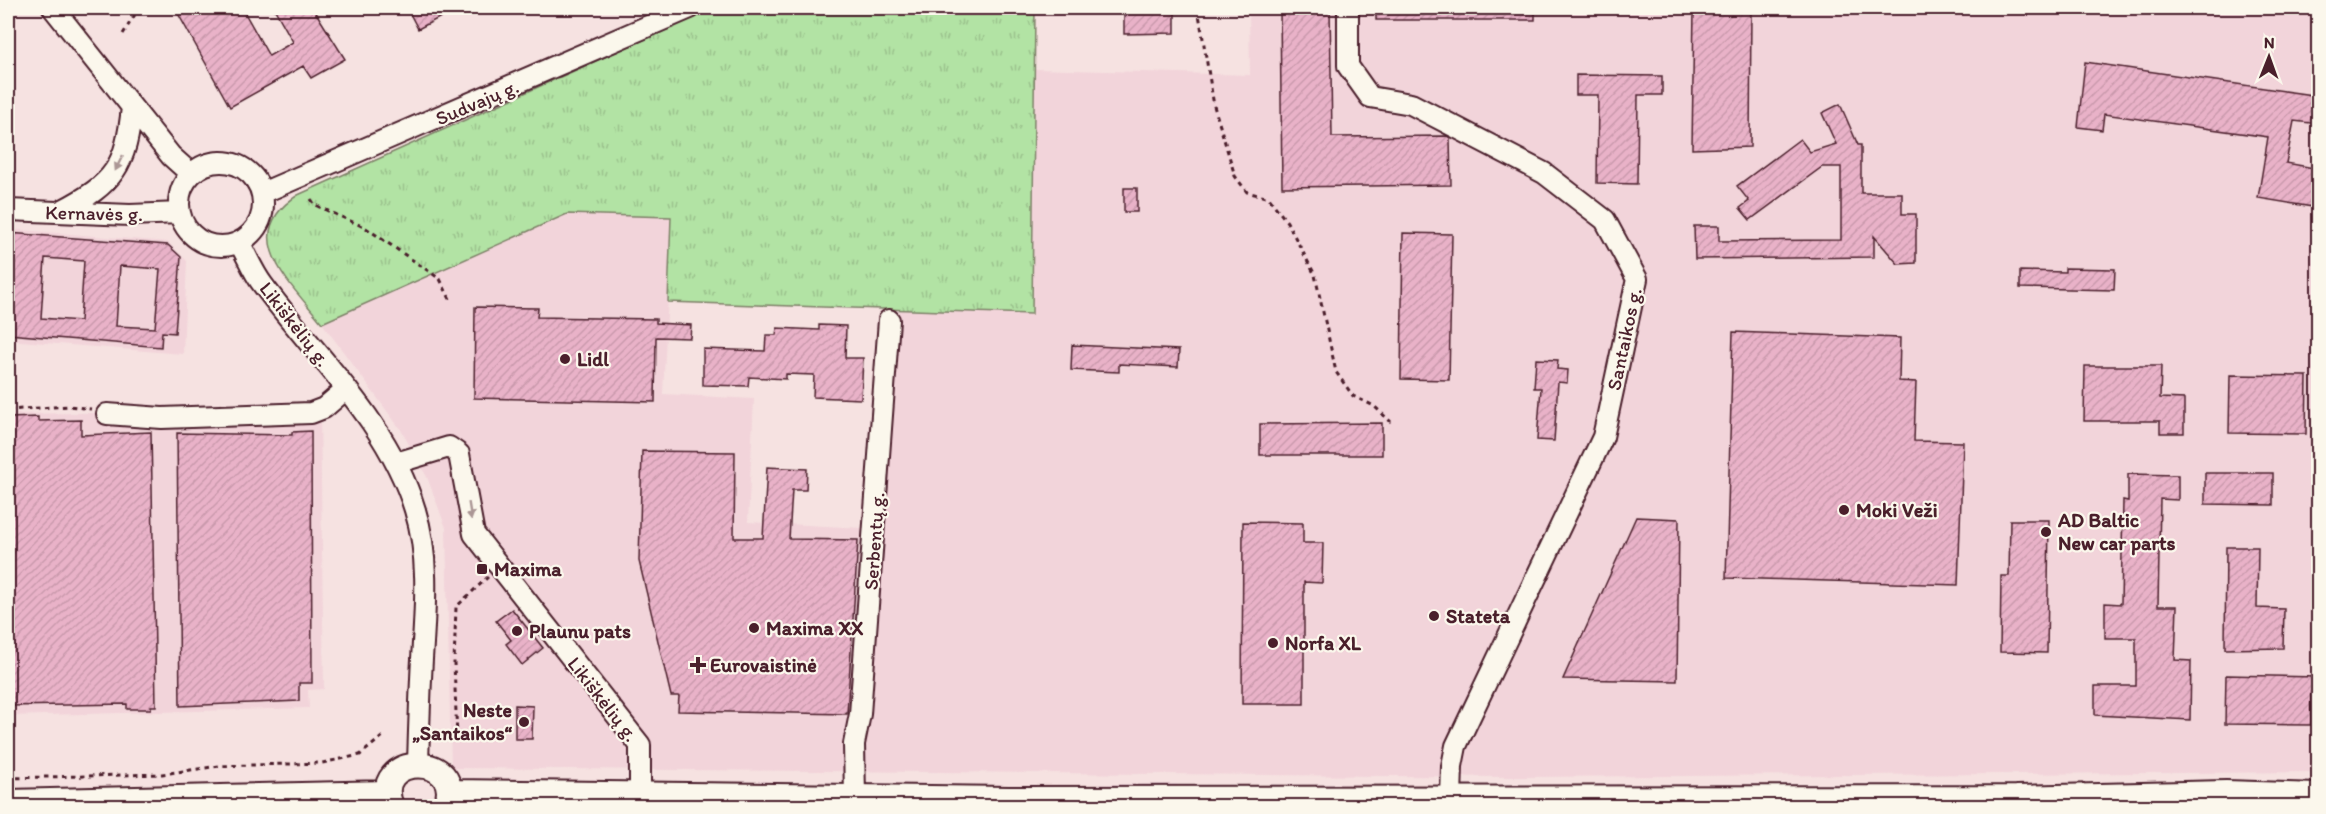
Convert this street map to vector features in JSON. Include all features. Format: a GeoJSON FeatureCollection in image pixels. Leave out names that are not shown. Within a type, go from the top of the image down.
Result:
{"type":"FeatureCollection","features":[{"type":"Feature","properties":{"kind":"main road"},"geometry":{"type":"LineString","coordinates":[[8,802],[70,804],[389,800],[389,784],[401,769],[418,764],[429,766],[439,772],[446,781],[447,799],[640,795],[798,802],[855,797],[1389,802],[1451,798],[2016,798],[2226,794],[2319,796]]}},
{"type":"Feature","properties":{"kind":"street"},"geometry":{"type":"LineString","coordinates":[[53,8],[171,156],[191,174]]}},
{"type":"Feature","properties":{"kind":"street","name":"Sudvajų g."},"geometry":{"type":"LineString","coordinates":[[262,193],[690,8]]}},
{"type":"Feature","properties":{"kind":"street","name":"Santaikos g."},"geometry":{"type":"LineString","coordinates":[[1348,8],[1348,66],[1370,97],[1411,104],[1530,165],[1579,198],[1605,220],[1637,279],[1603,436],[1456,746],[1452,766],[1451,798]]}},
{"type":"Feature","properties":{"kind":"street"},"geometry":{"type":"LineString","coordinates":[[58,213],[86,198],[106,182],[119,166],[129,136],[132,106]]}},
{"type":"Feature","properties":{"kind":"street"},"geometry":{"type":"LineString","coordinates":[[217,162],[232,163],[245,169],[256,180],[262,193],[263,207],[259,222],[251,234],[239,242],[224,246],[203,241],[186,226],[180,213],[179,199],[183,186],[191,174],[203,166],[217,162]]}},
{"type":"Feature","properties":{"kind":"street","name":"Kernavės g."},"geometry":{"type":"LineString","coordinates":[[8,210],[130,215],[180,213]]}},
{"type":"Feature","properties":{"kind":"street","name":"Likiškėlių g."},"geometry":{"type":"LineString","coordinates":[[239,242],[261,284],[346,389],[396,463],[416,512],[424,558],[424,620],[418,764]]}},
{"type":"Feature","properties":{"kind":"street","name":"Serbentų g."},"geometry":{"type":"LineString","coordinates":[[855,797],[854,744],[861,703],[889,320]]}},
{"type":"Feature","properties":{"kind":"street"},"geometry":{"type":"LineString","coordinates":[[107,414],[162,418],[311,413],[324,408],[346,389]]}},
{"type":"Feature","properties":{"kind":"street","name":"Likiškėlių g."},"geometry":{"type":"LineString","coordinates":[[396,463],[436,448],[449,447],[459,454],[474,534],[640,745],[640,795]]}},
{"type":"Feature","properties":{"kind":"path"},"geometry":{"type":"LineString","coordinates":[[123,34],[139,8]]}},
{"type":"Feature","properties":{"kind":"path"},"geometry":{"type":"LineString","coordinates":[[1198,8],[1214,106],[1235,176],[1247,192],[1269,198],[1287,222],[1315,275],[1336,372],[1353,396],[1374,406],[1391,423]]}},
{"type":"Feature","properties":{"kind":"path"},"geometry":{"type":"LineString","coordinates":[[311,199],[315,206],[366,228],[440,279],[451,301]]}},
{"type":"Feature","properties":{"kind":"path"},"geometry":{"type":"LineString","coordinates":[[8,411],[69,406],[107,414]]}},
{"type":"Feature","properties":{"kind":"path"},"geometry":{"type":"LineString","coordinates":[[457,738],[454,698],[456,607],[490,575]]}},
{"type":"Feature","properties":{"kind":"path"},"geometry":{"type":"LineString","coordinates":[[8,778],[162,774],[219,766],[322,763],[360,755],[383,736]]}},
{"type":"Feature","properties":{"kind":"shaded area"},"geometry":{"type":"Polygon","coordinates":[[[1249,8],[2318,8],[2318,772],[1513,777],[451,768],[446,528],[427,477],[401,430],[322,323],[567,214],[672,217],[663,394],[754,399],[748,522],[881,529],[899,309],[1032,313],[1034,69],[1250,75],[1249,8]]]}},
{"type":"Feature","properties":{"kind":"shaded area"},"geometry":{"type":"Polygon","coordinates":[[[8,229],[168,242],[187,261],[183,354],[8,340],[8,229]]]}},
{"type":"Feature","properties":{"kind":"shaded area"},"geometry":{"type":"Polygon","coordinates":[[[320,410],[324,689],[308,690],[309,708],[8,716],[8,414],[320,410]]]}},
{"type":"Feature","properties":{"kind":"green space"},"geometry":{"type":"Polygon","coordinates":[[[714,8],[1035,8],[1032,314],[668,302],[671,217],[567,214],[322,323],[297,293],[275,260],[270,243],[271,227],[280,210],[298,195],[714,8]]]}},
{"type":"Feature","properties":{"kind":"building"},"geometry":{"type":"Polygon","coordinates":[[[175,8],[242,8],[269,56],[293,42],[274,8],[313,8],[345,59],[311,78],[303,66],[230,107],[175,8]]]}},
{"type":"Feature","properties":{"kind":"building"},"geometry":{"type":"Polygon","coordinates":[[[407,8],[458,8],[418,29],[407,8]]]}},
{"type":"Feature","properties":{"kind":"building"},"geometry":{"type":"Polygon","coordinates":[[[1124,8],[1175,8],[1175,33],[1124,34],[1124,8]]]}},
{"type":"Feature","properties":{"kind":"building"},"geometry":{"type":"Polygon","coordinates":[[[1280,8],[1330,8],[1332,137],[1447,136],[1450,138],[1451,185],[1282,187],[1280,8]]]}},
{"type":"Feature","properties":{"kind":"building"},"geometry":{"type":"Polygon","coordinates":[[[1376,8],[1535,8],[1535,20],[1376,20],[1376,8]]]}},
{"type":"Feature","properties":{"kind":"building"},"geometry":{"type":"Polygon","coordinates":[[[1694,8],[1751,8],[1750,147],[1692,149],[1694,8]]]}},
{"type":"Feature","properties":{"kind":"building"},"geometry":{"type":"Polygon","coordinates":[[[2085,62],[2319,96],[2319,124],[2294,121],[2286,163],[2319,169],[2319,208],[2258,198],[2268,137],[2104,114],[2102,130],[2078,127],[2085,62]]]}},
{"type":"Feature","properties":{"kind":"building"},"geometry":{"type":"Polygon","coordinates":[[[1576,75],[1662,76],[1662,95],[1638,95],[1637,184],[1597,183],[1598,95],[1576,95],[1576,75]]]}},
{"type":"Feature","properties":{"kind":"building"},"geometry":{"type":"Polygon","coordinates":[[[1840,104],[1858,145],[1861,145],[1861,193],[1902,193],[1902,214],[1916,214],[1916,263],[1898,264],[1874,236],[1874,257],[1695,259],[1694,226],[1719,226],[1719,241],[1841,240],[1841,167],[1822,167],[1750,220],[1740,208],[1749,201],[1737,186],[1800,139],[1810,152],[1836,144],[1822,113],[1840,104]]]}},
{"type":"Feature","properties":{"kind":"building"},"geometry":{"type":"Polygon","coordinates":[[[1124,188],[1137,188],[1137,212],[1124,212],[1124,188]]]}},
{"type":"Feature","properties":{"kind":"building"},"geometry":{"type":"Polygon","coordinates":[[[8,233],[168,245],[181,257],[175,333],[162,332],[161,347],[8,334],[10,256],[8,256],[8,233]],[[45,258],[41,318],[80,321],[84,261],[45,258]],[[120,266],[116,326],[155,328],[160,269],[120,266]]]}},
{"type":"Feature","properties":{"kind":"building"},"geometry":{"type":"Polygon","coordinates":[[[1403,233],[1452,234],[1449,380],[1401,379],[1403,233]]]}},
{"type":"Feature","properties":{"kind":"building"},"geometry":{"type":"Polygon","coordinates":[[[2065,268],[2115,269],[2114,290],[2020,288],[2020,271],[2065,272],[2065,268]]]}},
{"type":"Feature","properties":{"kind":"building","name":"Lidl"},"geometry":{"type":"Polygon","coordinates":[[[475,307],[538,308],[537,317],[656,319],[656,323],[691,325],[690,338],[656,337],[655,402],[474,398],[475,307]]]}},
{"type":"Feature","properties":{"kind":"building"},"geometry":{"type":"Polygon","coordinates":[[[819,325],[846,326],[845,358],[863,358],[861,399],[813,397],[814,375],[786,374],[786,379],[749,377],[748,386],[703,385],[703,349],[765,351],[766,335],[776,335],[777,328],[819,330],[819,325]]]}},
{"type":"Feature","properties":{"kind":"building","name":"Moki Veži"},"geometry":{"type":"Polygon","coordinates":[[[1733,332],[1900,338],[1899,381],[1916,382],[1914,441],[1963,442],[1958,585],[1726,578],[1733,332]]]}},
{"type":"Feature","properties":{"kind":"building"},"geometry":{"type":"Polygon","coordinates":[[[1072,345],[1179,350],[1178,367],[1119,364],[1119,372],[1071,370],[1072,345]]]}},
{"type":"Feature","properties":{"kind":"building"},"geometry":{"type":"Polygon","coordinates":[[[1536,359],[1558,360],[1557,369],[1568,370],[1567,383],[1558,382],[1554,441],[1537,440],[1541,388],[1534,388],[1536,359]]]}},
{"type":"Feature","properties":{"kind":"building"},"geometry":{"type":"Polygon","coordinates":[[[2085,366],[2161,366],[2160,398],[2184,399],[2184,433],[2160,433],[2160,421],[2084,421],[2085,366]]]}},
{"type":"Feature","properties":{"kind":"building"},"geometry":{"type":"Polygon","coordinates":[[[2230,375],[2307,376],[2306,434],[2229,433],[2230,375]]]}},
{"type":"Feature","properties":{"kind":"building"},"geometry":{"type":"Polygon","coordinates":[[[38,417],[38,421],[81,420],[81,435],[151,432],[156,706],[151,706],[151,709],[127,709],[127,704],[8,706],[8,418],[38,417]]]}},
{"type":"Feature","properties":{"kind":"building"},"geometry":{"type":"Polygon","coordinates":[[[1382,423],[1382,455],[1260,455],[1260,424],[1382,423]]]}},
{"type":"Feature","properties":{"kind":"building"},"geometry":{"type":"Polygon","coordinates":[[[311,431],[312,683],[299,683],[299,701],[180,706],[177,433],[292,435],[292,432],[311,431]]]}},
{"type":"Feature","properties":{"kind":"building","name":"Maxima XX"},"geometry":{"type":"Polygon","coordinates":[[[642,451],[735,452],[734,538],[763,538],[767,467],[807,469],[806,490],[792,490],[789,539],[858,540],[847,714],[678,711],[679,696],[671,696],[639,561],[642,451]]]}},
{"type":"Feature","properties":{"kind":"building"},"geometry":{"type":"Polygon","coordinates":[[[2205,473],[2273,473],[2273,505],[2205,504],[2205,473]]]}},
{"type":"Feature","properties":{"kind":"building"},"geometry":{"type":"Polygon","coordinates":[[[2128,474],[2178,475],[2178,500],[2160,499],[2158,606],[2177,606],[2175,660],[2191,661],[2190,720],[2095,715],[2095,686],[2136,686],[2136,638],[2105,638],[2105,603],[2121,604],[2123,500],[2128,501],[2128,474]]]}},
{"type":"Feature","properties":{"kind":"building"},"geometry":{"type":"Polygon","coordinates":[[[1636,517],[1679,519],[1677,681],[1563,679],[1636,517]]]}},
{"type":"Feature","properties":{"kind":"building"},"geometry":{"type":"Polygon","coordinates":[[[2010,520],[2049,520],[2047,653],[2000,652],[2001,576],[2009,576],[2010,520]]]}},
{"type":"Feature","properties":{"kind":"building","name":"Norfa XL"},"geometry":{"type":"Polygon","coordinates":[[[1243,522],[1303,523],[1303,543],[1323,543],[1322,583],[1304,582],[1304,704],[1242,704],[1243,522]]]}},
{"type":"Feature","properties":{"kind":"building"},"geometry":{"type":"Polygon","coordinates":[[[2226,547],[2258,547],[2257,608],[2284,609],[2283,648],[2225,649],[2226,547]]]}},
{"type":"Feature","properties":{"kind":"building","name":"Plaunu pats"},"geometry":{"type":"Polygon","coordinates":[[[512,609],[543,648],[522,665],[506,644],[511,640],[496,621],[512,609]]]}},
{"type":"Feature","properties":{"kind":"building"},"geometry":{"type":"Polygon","coordinates":[[[2226,675],[2319,677],[2319,693],[2311,692],[2311,725],[2225,724],[2226,675]]]}},
{"type":"Feature","properties":{"kind":"building"},"geometry":{"type":"Polygon","coordinates":[[[515,705],[533,706],[532,739],[515,739],[515,705]]]}},
{"type":"Feature","properties":{"kind":"place","name":"Lidl"},"geometry":{"type":"Point","coordinates":[565,359]}},
{"type":"Feature","properties":{"kind":"place","name":"Moki Veži"},"geometry":{"type":"Point","coordinates":[1844,510]}},
{"type":"Feature","properties":{"kind":"place","name":"AD Baltic New car parts"},"geometry":{"type":"Point","coordinates":[2046,532]}},
{"type":"Feature","properties":{"kind":"place","name":"Maxima"},"geometry":{"type":"Point","coordinates":[482,569]}},
{"type":"Feature","properties":{"kind":"place","name":"Stateta"},"geometry":{"type":"Point","coordinates":[1434,616]}},
{"type":"Feature","properties":{"kind":"place","name":"Maxima XX"},"geometry":{"type":"Point","coordinates":[754,628]}},
{"type":"Feature","properties":{"kind":"place","name":"Plaunu pats"},"geometry":{"type":"Point","coordinates":[517,631]}},
{"type":"Feature","properties":{"kind":"place","name":"Norfa XL"},"geometry":{"type":"Point","coordinates":[1273,643]}},
{"type":"Feature","properties":{"kind":"place","name":"Eurovaistinė"},"geometry":{"type":"Point","coordinates":[698,665]}},
{"type":"Feature","properties":{"kind":"place","name":"Neste „Santaikos“"},"geometry":{"type":"Point","coordinates":[524,722]}}]}
